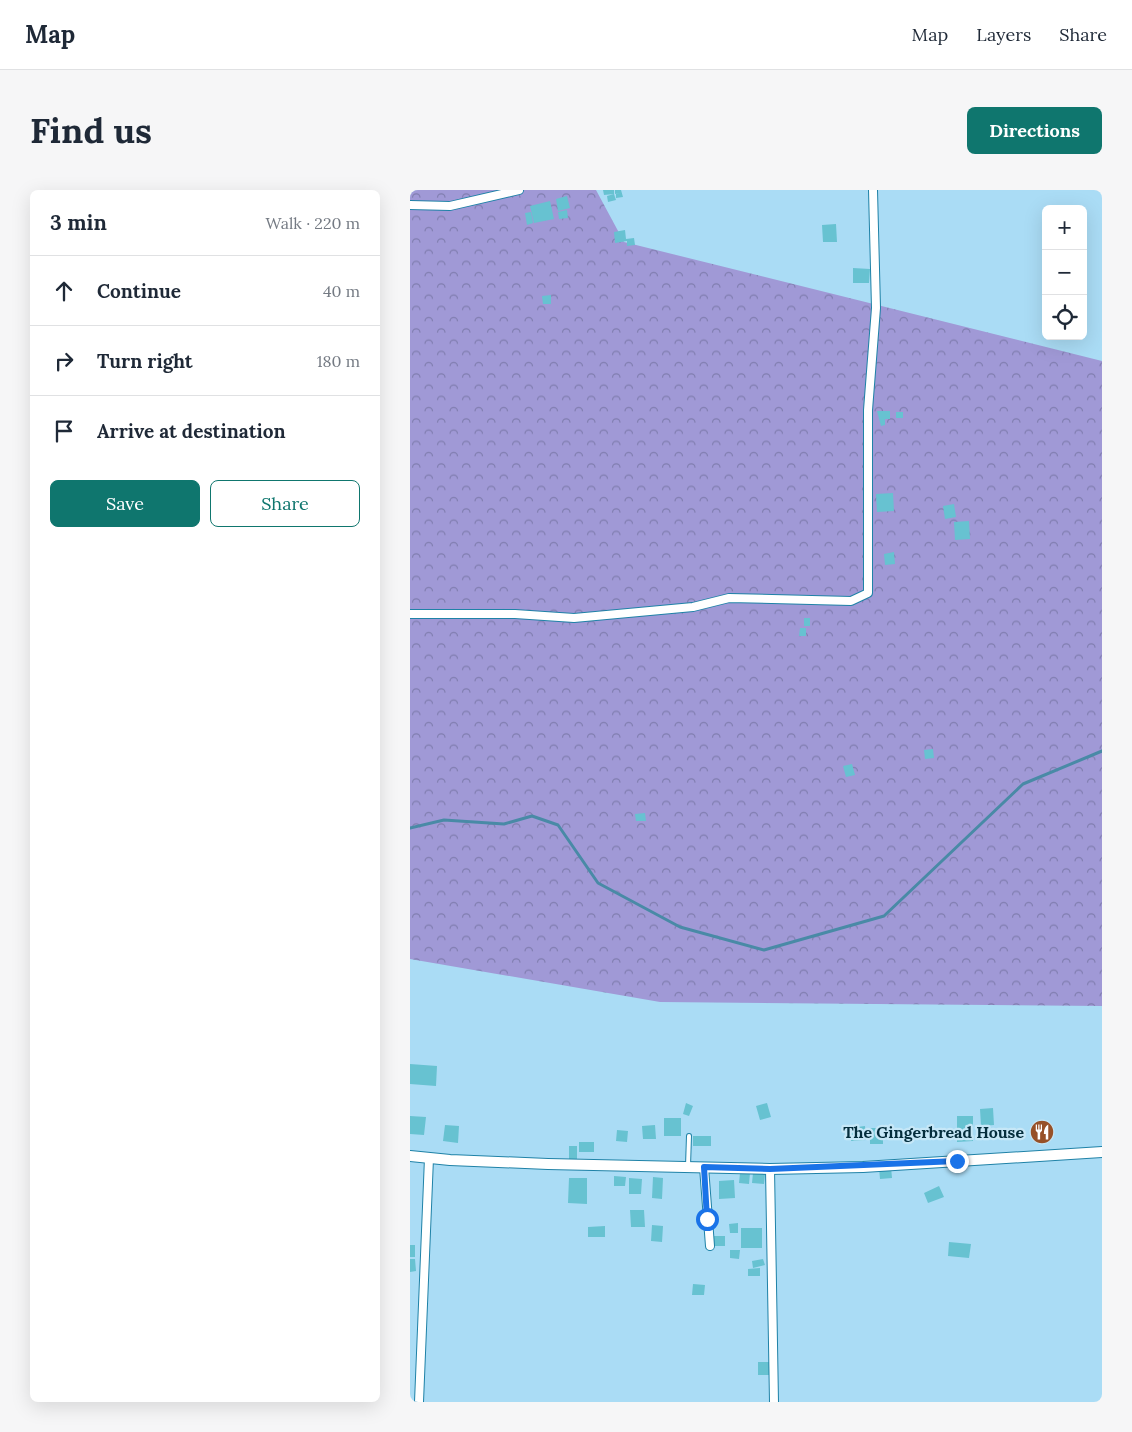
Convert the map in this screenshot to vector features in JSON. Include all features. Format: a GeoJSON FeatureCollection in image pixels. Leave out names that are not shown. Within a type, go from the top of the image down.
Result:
{"type":"FeatureCollection","features":[{"type":"Feature","properties":{"kind":"street"},"geometry":{"type":"LineString","coordinates":[[410,205],[450,206],[519,190]]}},
{"type":"Feature","properties":{"kind":"street"},"geometry":{"type":"LineString","coordinates":[[410,614],[515,614],[574,618],[693,608],[729,598],[850,601],[868,592],[868,410],[876,308],[873,190]]}},
{"type":"Feature","properties":{"kind":"street"},"geometry":{"type":"LineString","coordinates":[[410,1156],[548,1164],[770,1169],[863,1167],[1102,1152]]}},
{"type":"Feature","properties":{"kind":"street"},"geometry":{"type":"LineString","coordinates":[[419,1402],[419,1363],[429,1158]]}},
{"type":"Feature","properties":{"kind":"street"},"geometry":{"type":"LineString","coordinates":[[704,1167],[710,1246]]}},
{"type":"Feature","properties":{"kind":"street"},"geometry":{"type":"LineString","coordinates":[[770,1169],[774,1402]]}},
{"type":"Feature","properties":{"kind":"street"},"geometry":{"type":"LineString","coordinates":[[410,1364],[419,1363]]}},
{"type":"Feature","properties":{"kind":"lane"},"geometry":{"type":"LineString","coordinates":[[688,1167],[689,1136]]}},
{"type":"Feature","properties":{"kind":"green space"},"geometry":{"type":"Polygon","coordinates":[[[410,190],[596,190],[624,242],[1102,361],[1102,1006],[660,1002],[410,959],[410,190]]]}},
{"type":"Feature","properties":{"kind":"building"},"geometry":{"type":"Polygon","coordinates":[[[603,190],[614,190],[614,194],[604,195],[603,190]]]}},
{"type":"Feature","properties":{"kind":"building"},"geometry":{"type":"Polygon","coordinates":[[[615,190],[621,190],[623,197],[616,198],[616,194],[620,193],[615,194],[615,190]]]}},
{"type":"Feature","properties":{"kind":"building"},"geometry":{"type":"Polygon","coordinates":[[[614,194],[616,200],[608,202],[607,196],[614,194]]]}},
{"type":"Feature","properties":{"kind":"building"},"geometry":{"type":"Polygon","coordinates":[[[567,196],[570,208],[558,211],[556,199],[567,196]]]}},
{"type":"Feature","properties":{"kind":"building"},"geometry":{"type":"Polygon","coordinates":[[[550,201],[554,219],[534,223],[530,206],[550,201]]]}},
{"type":"Feature","properties":{"kind":"building"},"geometry":{"type":"Polygon","coordinates":[[[567,210],[568,218],[559,219],[558,212],[567,210]]]}},
{"type":"Feature","properties":{"kind":"building"},"geometry":{"type":"Polygon","coordinates":[[[531,212],[533,223],[527,225],[525,213],[531,212]]]}},
{"type":"Feature","properties":{"kind":"building"},"geometry":{"type":"Polygon","coordinates":[[[836,224],[837,242],[823,242],[822,225],[836,224]]]}},
{"type":"Feature","properties":{"kind":"building"},"geometry":{"type":"Polygon","coordinates":[[[625,230],[626,239],[634,238],[635,245],[627,246],[627,241],[615,243],[614,232],[625,230]]]}},
{"type":"Feature","properties":{"kind":"building"},"geometry":{"type":"Polygon","coordinates":[[[853,268],[870,269],[869,283],[853,283],[853,268]]]}},
{"type":"Feature","properties":{"kind":"building"},"geometry":{"type":"Polygon","coordinates":[[[551,295],[551,304],[543,304],[542,296],[551,295]]]}},
{"type":"Feature","properties":{"kind":"building"},"geometry":{"type":"Polygon","coordinates":[[[877,411],[890,411],[890,419],[885,419],[885,425],[881,426],[877,411]]]}},
{"type":"Feature","properties":{"kind":"building"},"geometry":{"type":"Polygon","coordinates":[[[896,412],[903,412],[903,418],[896,418],[896,412]]]}},
{"type":"Feature","properties":{"kind":"building"},"geometry":{"type":"Polygon","coordinates":[[[893,493],[894,511],[877,512],[876,494],[893,493]]]}},
{"type":"Feature","properties":{"kind":"building"},"geometry":{"type":"Polygon","coordinates":[[[954,504],[956,517],[945,519],[943,506],[954,504]]]}},
{"type":"Feature","properties":{"kind":"building"},"geometry":{"type":"Polygon","coordinates":[[[969,521],[970,539],[955,540],[954,522],[969,521]]]}},
{"type":"Feature","properties":{"kind":"building"},"geometry":{"type":"Polygon","coordinates":[[[894,552],[895,564],[885,565],[884,554],[894,552]]]}},
{"type":"Feature","properties":{"kind":"building"},"geometry":{"type":"Polygon","coordinates":[[[804,618],[810,618],[810,626],[804,626],[804,618]]]}},
{"type":"Feature","properties":{"kind":"building"},"geometry":{"type":"Polygon","coordinates":[[[800,628],[806,628],[806,636],[799,636],[800,628]]]}},
{"type":"Feature","properties":{"kind":"building"},"geometry":{"type":"Polygon","coordinates":[[[933,749],[934,758],[925,759],[924,750],[933,749]]]}},
{"type":"Feature","properties":{"kind":"building"},"geometry":{"type":"Polygon","coordinates":[[[852,764],[855,775],[846,777],[843,766],[852,764]]]}},
{"type":"Feature","properties":{"kind":"building"},"geometry":{"type":"Polygon","coordinates":[[[645,813],[646,821],[636,821],[635,814],[645,813]]]}},
{"type":"Feature","properties":{"kind":"building"},"geometry":{"type":"Polygon","coordinates":[[[410,1064],[437,1066],[436,1086],[410,1084],[410,1064]]]}},
{"type":"Feature","properties":{"kind":"building"},"geometry":{"type":"Polygon","coordinates":[[[686,1103],[693,1106],[689,1116],[683,1114],[686,1103]]]}},
{"type":"Feature","properties":{"kind":"building"},"geometry":{"type":"Polygon","coordinates":[[[767,1103],[771,1117],[760,1120],[756,1106],[767,1103]]]}},
{"type":"Feature","properties":{"kind":"building"},"geometry":{"type":"Polygon","coordinates":[[[993,1108],[994,1125],[981,1126],[980,1109],[993,1108]]]}},
{"type":"Feature","properties":{"kind":"building"},"geometry":{"type":"Polygon","coordinates":[[[410,1116],[426,1117],[424,1135],[410,1134],[410,1116]]]}},
{"type":"Feature","properties":{"kind":"building"},"geometry":{"type":"Polygon","coordinates":[[[957,1116],[973,1116],[973,1141],[957,1142],[957,1116]]]}},
{"type":"Feature","properties":{"kind":"building"},"geometry":{"type":"Polygon","coordinates":[[[664,1118],[681,1118],[681,1136],[664,1136],[664,1118]]]}},
{"type":"Feature","properties":{"kind":"building"},"geometry":{"type":"Polygon","coordinates":[[[445,1125],[459,1126],[458,1143],[443,1141],[445,1125]]]}},
{"type":"Feature","properties":{"kind":"building"},"geometry":{"type":"Polygon","coordinates":[[[655,1125],[656,1139],[643,1139],[642,1126],[655,1125]]]}},
{"type":"Feature","properties":{"kind":"building"},"geometry":{"type":"Polygon","coordinates":[[[865,1126],[866,1140],[851,1141],[850,1128],[865,1126]]]}},
{"type":"Feature","properties":{"kind":"building"},"geometry":{"type":"Polygon","coordinates":[[[870,1128],[883,1128],[883,1144],[870,1144],[870,1128]]]}},
{"type":"Feature","properties":{"kind":"building"},"geometry":{"type":"Polygon","coordinates":[[[617,1130],[628,1131],[627,1142],[616,1141],[617,1130]]]}},
{"type":"Feature","properties":{"kind":"building"},"geometry":{"type":"Polygon","coordinates":[[[693,1136],[711,1136],[711,1146],[693,1146],[693,1136]]]}},
{"type":"Feature","properties":{"kind":"building"},"geometry":{"type":"Polygon","coordinates":[[[579,1142],[594,1142],[594,1152],[579,1152],[579,1142]]]}},
{"type":"Feature","properties":{"kind":"building"},"geometry":{"type":"Polygon","coordinates":[[[569,1146],[577,1146],[577,1159],[569,1159],[569,1146]]]}},
{"type":"Feature","properties":{"kind":"building"},"geometry":{"type":"Polygon","coordinates":[[[891,1167],[892,1178],[880,1179],[879,1168],[891,1167]]]}},
{"type":"Feature","properties":{"kind":"building"},"geometry":{"type":"Polygon","coordinates":[[[740,1173],[750,1173],[749,1184],[739,1183],[740,1173]]]}},
{"type":"Feature","properties":{"kind":"building"},"geometry":{"type":"Polygon","coordinates":[[[753,1173],[765,1174],[764,1184],[752,1183],[753,1173]]]}},
{"type":"Feature","properties":{"kind":"building"},"geometry":{"type":"Polygon","coordinates":[[[614,1176],[626,1177],[625,1186],[614,1186],[614,1176]]]}},
{"type":"Feature","properties":{"kind":"building"},"geometry":{"type":"Polygon","coordinates":[[[653,1177],[663,1178],[662,1199],[652,1198],[653,1177]]]}},
{"type":"Feature","properties":{"kind":"building"},"geometry":{"type":"Polygon","coordinates":[[[569,1178],[587,1178],[587,1204],[568,1203],[569,1178]]]}},
{"type":"Feature","properties":{"kind":"building"},"geometry":{"type":"Polygon","coordinates":[[[629,1178],[642,1179],[641,1194],[629,1194],[629,1178]]]}},
{"type":"Feature","properties":{"kind":"building"},"geometry":{"type":"Polygon","coordinates":[[[734,1180],[735,1198],[719,1199],[719,1181],[734,1180]]]}},
{"type":"Feature","properties":{"kind":"building"},"geometry":{"type":"Polygon","coordinates":[[[939,1186],[944,1197],[928,1203],[924,1193],[939,1186]]]}},
{"type":"Feature","properties":{"kind":"building"},"geometry":{"type":"Polygon","coordinates":[[[630,1210],[644,1210],[645,1227],[631,1227],[630,1210]]]}},
{"type":"Feature","properties":{"kind":"building"},"geometry":{"type":"Polygon","coordinates":[[[738,1223],[738,1233],[730,1233],[729,1224],[738,1223]]]}},
{"type":"Feature","properties":{"kind":"building"},"geometry":{"type":"Polygon","coordinates":[[[652,1225],[663,1226],[662,1242],[651,1241],[652,1225]]]}},
{"type":"Feature","properties":{"kind":"building"},"geometry":{"type":"Polygon","coordinates":[[[605,1226],[605,1237],[588,1237],[588,1227],[605,1226]]]}},
{"type":"Feature","properties":{"kind":"building"},"geometry":{"type":"Polygon","coordinates":[[[741,1228],[762,1228],[762,1248],[741,1248],[741,1228]]]}},
{"type":"Feature","properties":{"kind":"building"},"geometry":{"type":"Polygon","coordinates":[[[713,1236],[725,1236],[725,1246],[713,1246],[713,1236]]]}},
{"type":"Feature","properties":{"kind":"building"},"geometry":{"type":"Polygon","coordinates":[[[949,1242],[971,1244],[969,1258],[948,1256],[949,1242]]]}},
{"type":"Feature","properties":{"kind":"building"},"geometry":{"type":"Polygon","coordinates":[[[410,1245],[415,1245],[415,1257],[410,1257],[410,1245]]]}},
{"type":"Feature","properties":{"kind":"building"},"geometry":{"type":"Polygon","coordinates":[[[730,1250],[740,1250],[739,1259],[730,1258],[730,1250]]]}},
{"type":"Feature","properties":{"kind":"building"},"geometry":{"type":"Polygon","coordinates":[[[410,1259],[415,1259],[416,1271],[410,1272],[410,1259]]]}},
{"type":"Feature","properties":{"kind":"building"},"geometry":{"type":"Polygon","coordinates":[[[763,1259],[765,1265],[753,1268],[752,1261],[763,1259]]]}},
{"type":"Feature","properties":{"kind":"building"},"geometry":{"type":"Polygon","coordinates":[[[760,1268],[760,1276],[748,1276],[748,1269],[760,1268]]]}},
{"type":"Feature","properties":{"kind":"building"},"geometry":{"type":"Polygon","coordinates":[[[693,1284],[705,1285],[704,1295],[692,1295],[693,1284]]]}},
{"type":"Feature","properties":{"kind":"building"},"geometry":{"type":"Polygon","coordinates":[[[758,1362],[770,1362],[770,1375],[758,1375],[758,1362]]]}},
{"type":"Feature","properties":{"kind":"waterway"},"geometry":{"type":"LineString","coordinates":[[410,828],[444,820],[504,824],[532,816],[558,825],[598,883],[680,927],[764,950],[884,916],[1023,784],[1102,751]]}},
{"type":"Feature","properties":{"kind":"place","name":"The Gingerbread House"},"geometry":{"type":"Point","coordinates":[1042,1132]}},
{"type":"Feature","properties":{"kind":"route"},"geometry":{"type":"LineString","coordinates":[[707,1219],[704,1167],[770,1169],[863,1167],[957,1161]]}}]}
